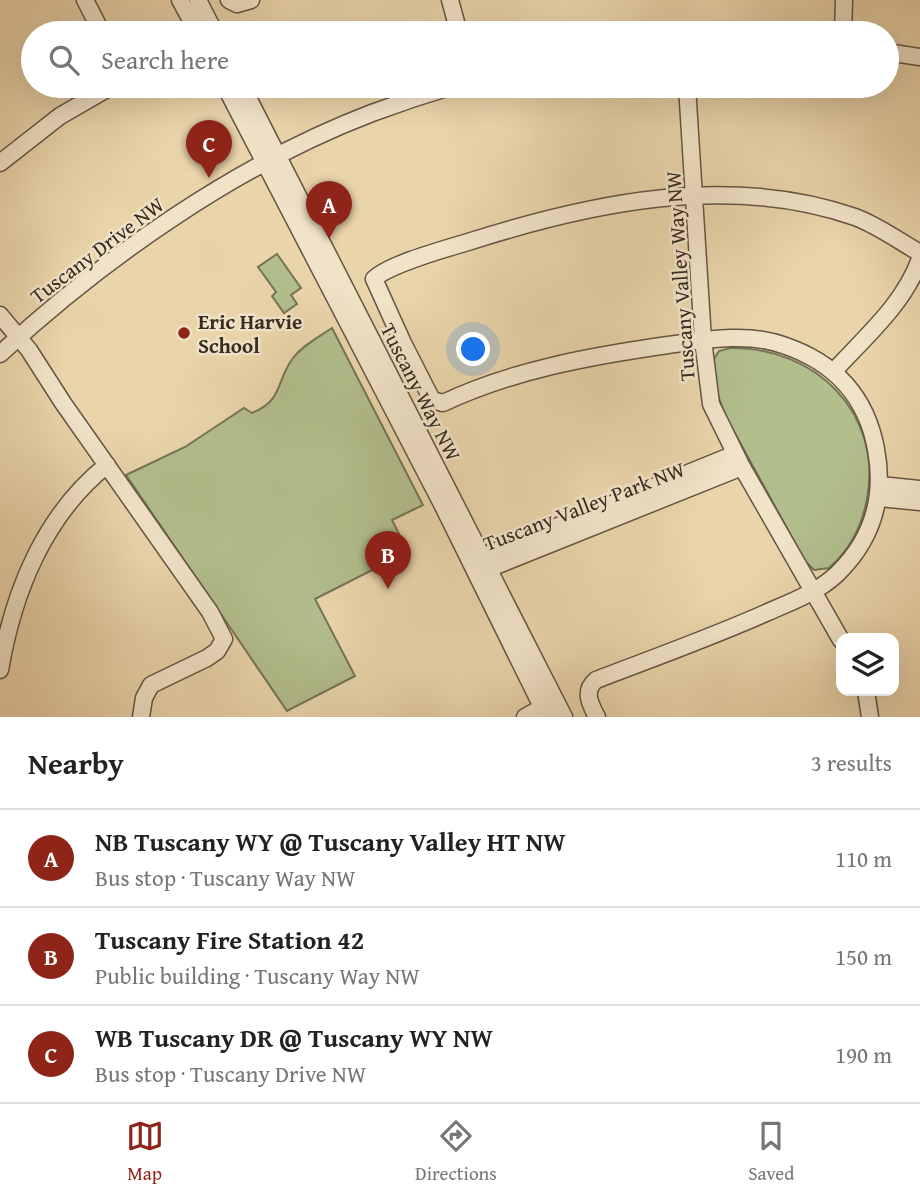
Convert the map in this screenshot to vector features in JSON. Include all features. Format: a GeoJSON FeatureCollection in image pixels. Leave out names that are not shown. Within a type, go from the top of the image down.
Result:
{"type":"FeatureCollection","features":[{"type":"Feature","properties":{"kind":"street"},"geometry":{"type":"LineString","coordinates":[[85,0],[96,21]]}},
{"type":"Feature","properties":{"kind":"street"},"geometry":{"type":"LineString","coordinates":[[180,0],[191,21]]}},
{"type":"Feature","properties":{"kind":"street"},"geometry":{"type":"LineString","coordinates":[[198,0],[209,21]]}},
{"type":"Feature","properties":{"kind":"street"},"geometry":{"type":"LineString","coordinates":[[229,0],[242,4],[251,0]]}},
{"type":"Feature","properties":{"kind":"street"},"geometry":{"type":"LineString","coordinates":[[450,0],[456,21]]}},
{"type":"Feature","properties":{"kind":"street"},"geometry":{"type":"LineString","coordinates":[[844,0],[844,21]]}},
{"type":"Feature","properties":{"kind":"street"},"geometry":{"type":"LineString","coordinates":[[899,54],[920,57]]}},
{"type":"Feature","properties":{"kind":"street"},"geometry":{"type":"LineString","coordinates":[[0,163],[60,116],[91,98]]}},
{"type":"Feature","properties":{"kind":"street","name":"Tuscany Way NW"},"geometry":{"type":"LineString","coordinates":[[233,98],[272,160],[481,564],[548,709],[564,717]]}},
{"type":"Feature","properties":{"kind":"street","name":"Tuscany Way NW"},"geometry":{"type":"LineString","coordinates":[[247,98],[272,160]]}},
{"type":"Feature","properties":{"kind":"street","name":"Tuscany Drive NW"},"geometry":{"type":"LineString","coordinates":[[0,354],[96,273],[142,239],[206,198],[272,160],[373,113],[417,98]]}},
{"type":"Feature","properties":{"kind":"street","name":"Tuscany Valley Way NW"},"geometry":{"type":"LineString","coordinates":[[688,98],[703,340],[711,404],[739,460],[837,633]]}},
{"type":"Feature","properties":{"kind":"street"},"geometry":{"type":"LineString","coordinates":[[597,717],[588,693],[590,685],[596,680],[746,622],[813,590],[837,574],[857,549],[870,526],[879,491],[872,424],[834,371],[781,344],[746,338],[703,340],[590,357],[543,368],[443,403],[432,400],[374,284],[374,279],[421,257],[536,220],[630,203],[695,196],[761,197],[816,206],[857,218],[920,253]]}},
{"type":"Feature","properties":{"kind":"street"},"geometry":{"type":"LineString","coordinates":[[834,371],[900,300],[920,259]]}},
{"type":"Feature","properties":{"kind":"street"},"geometry":{"type":"LineString","coordinates":[[0,315],[210,612],[224,639],[217,651],[207,658],[151,685],[144,698],[141,717]]}},
{"type":"Feature","properties":{"kind":"street","name":"Tuscany Valley Park NW"},"geometry":{"type":"LineString","coordinates":[[481,564],[739,460]]}},
{"type":"Feature","properties":{"kind":"street"},"geometry":{"type":"LineString","coordinates":[[0,670],[13,609],[35,556],[72,497],[107,465]]}},
{"type":"Feature","properties":{"kind":"street"},"geometry":{"type":"LineString","coordinates":[[879,491],[920,489]]}},
{"type":"Feature","properties":{"kind":"street"},"geometry":{"type":"LineString","coordinates":[[879,491],[920,502]]}},
{"type":"Feature","properties":{"kind":"street"},"geometry":{"type":"LineString","coordinates":[[867,696],[870,717]]}},
{"type":"Feature","properties":{"kind":"street"},"geometry":{"type":"LineString","coordinates":[[525,717],[548,709]]}},
{"type":"Feature","properties":{"kind":"green space"},"geometry":{"type":"Polygon","coordinates":[[[277,254],[301,288],[291,295],[297,304],[284,313],[272,296],[276,292],[258,267],[277,254]]]}},
{"type":"Feature","properties":{"kind":"green space"},"geometry":{"type":"Polygon","coordinates":[[[332,328],[423,505],[392,520],[405,546],[383,556],[386,563],[315,599],[355,676],[287,711],[126,475],[185,447],[244,408],[252,413],[262,408],[275,396],[297,353],[332,328]]]}},
{"type":"Feature","properties":{"kind":"green space"},"geometry":{"type":"Polygon","coordinates":[[[730,348],[761,351],[790,359],[815,372],[836,390],[853,413],[864,439],[869,467],[867,499],[854,537],[829,568],[814,570],[805,561],[726,417],[716,390],[712,362],[719,351],[730,348]]]}},
{"type":"Feature","properties":{"kind":"place","name":"WB Tuscany DR @ Tuscany WY NW"},"geometry":{"type":"Point","coordinates":[209,178]}},
{"type":"Feature","properties":{"kind":"place","name":"NB Tuscany WY @ Tuscany Valley HT NW"},"geometry":{"type":"Point","coordinates":[329,239]}},
{"type":"Feature","properties":{"kind":"place","name":"Eric Harvie School"},"geometry":{"type":"Point","coordinates":[184,333]}},
{"type":"Feature","properties":{"kind":"place","name":"Tuscany Fire Station 42"},"geometry":{"type":"Point","coordinates":[388,589]}}]}
